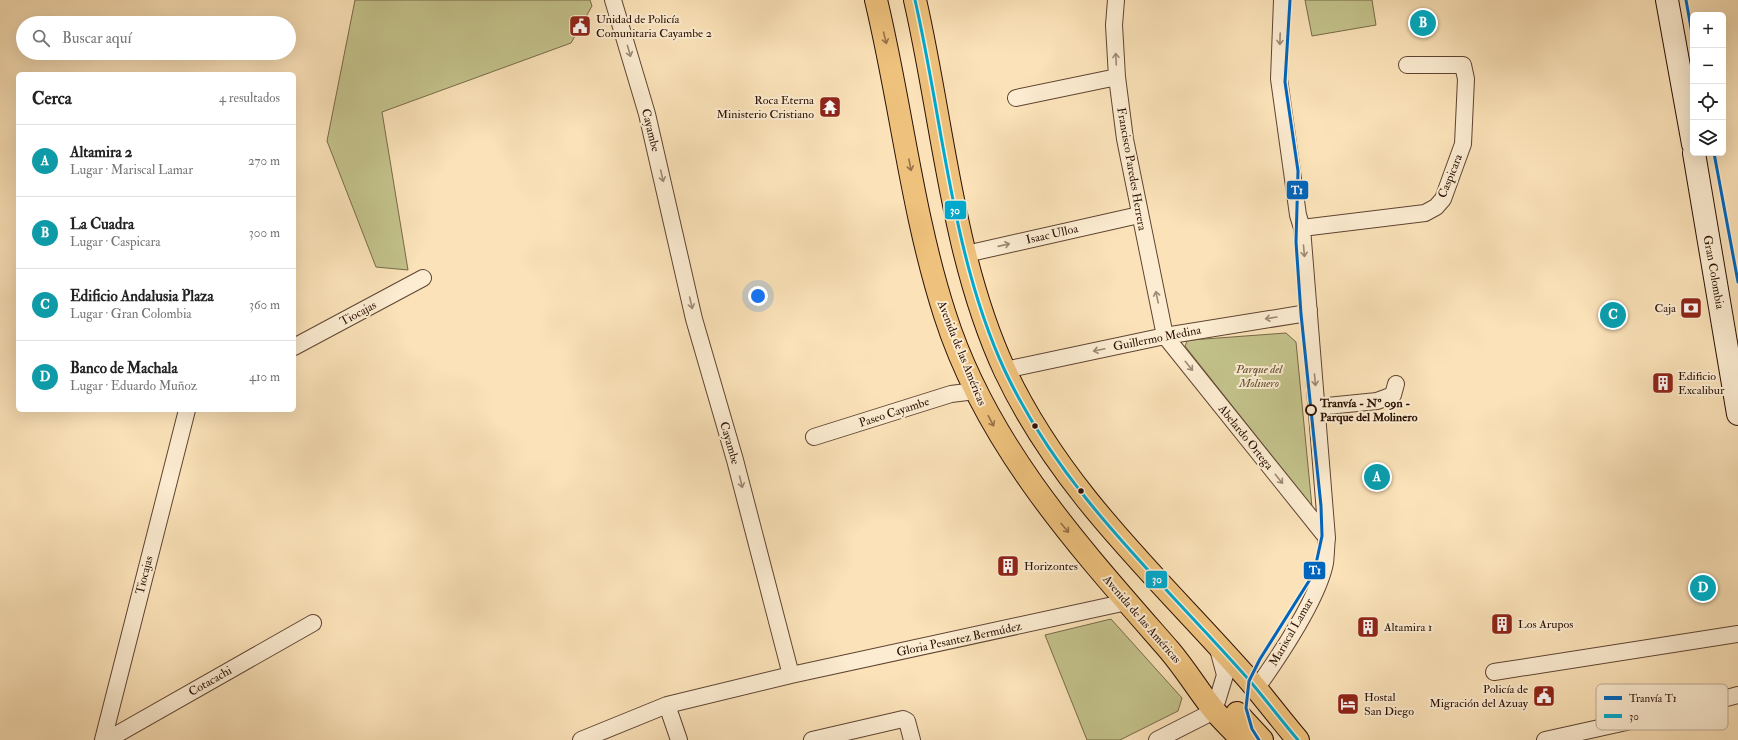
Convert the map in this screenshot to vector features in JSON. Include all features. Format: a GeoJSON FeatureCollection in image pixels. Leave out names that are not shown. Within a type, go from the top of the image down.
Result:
{"type":"FeatureCollection","features":[{"type":"Feature","properties":{"kind":"main road","name":"Avenida de las Américas"},"geometry":{"type":"LineString","coordinates":[[876,0],[890,58],[925,244],[945,317],[975,391],[1002,439],[1053,514],[1184,668],[1217,703],[1252,736]]}},
{"type":"Feature","properties":{"kind":"main road"},"geometry":{"type":"LineString","coordinates":[[915,0],[966,254],[981,308],[1005,370],[1049,451],[1086,501],[1256,689],[1298,740]]}},
{"type":"Feature","properties":{"kind":"main road"},"geometry":{"type":"LineString","coordinates":[[1667,0],[1690,127]]}},
{"type":"Feature","properties":{"kind":"main road","name":"Gran Colombia"},"geometry":{"type":"LineString","coordinates":[[1695,156],[1738,414]]}},
{"type":"Feature","properties":{"kind":"street","name":"Cayambe"},"geometry":{"type":"LineString","coordinates":[[613,0],[647,114],[694,319],[735,460],[791,675]]}},
{"type":"Feature","properties":{"kind":"street","name":"Francisco Paredes Herrera"},"geometry":{"type":"LineString","coordinates":[[1116,0],[1114,25],[1117,77],[1125,140],[1139,215],[1165,336]]}},
{"type":"Feature","properties":{"kind":"street","name":"Mariscal Lamar"},"geometry":{"type":"LineString","coordinates":[[1256,689],[1278,657],[1309,604],[1325,563],[1327,538],[1302,228],[1298,215],[1279,79],[1282,0]]}},
{"type":"Feature","properties":{"kind":"street","name":"Caspicara"},"geometry":{"type":"LineString","coordinates":[[1302,228],[1425,213],[1436,207],[1443,198],[1463,144],[1466,79],[1463,65],[1407,65]]}},
{"type":"Feature","properties":{"kind":"street"},"geometry":{"type":"LineString","coordinates":[[1016,98],[1117,77]]}},
{"type":"Feature","properties":{"kind":"street","name":"Isaac Ulloa"},"geometry":{"type":"LineString","coordinates":[[966,254],[1139,215]]}},
{"type":"Feature","properties":{"kind":"street","name":"Tiocajas"},"geometry":{"type":"LineString","coordinates":[[296,347],[423,278]]}},
{"type":"Feature","properties":{"kind":"street","name":"Guillermo Medina"},"geometry":{"type":"LineString","coordinates":[[1005,370],[1165,336],[1301,314],[1309,310]]}},
{"type":"Feature","properties":{"kind":"street","name":"Abelardo Ortega"},"geometry":{"type":"LineString","coordinates":[[1165,336],[1327,538]]}},
{"type":"Feature","properties":{"kind":"street"},"geometry":{"type":"LineString","coordinates":[[1317,407],[1377,401],[1393,395],[1396,384]]}},
{"type":"Feature","properties":{"kind":"street","name":"Paseo Cayambe"},"geometry":{"type":"LineString","coordinates":[[814,437],[950,394],[975,391]]}},
{"type":"Feature","properties":{"kind":"street","name":"Tiocajas"},"geometry":{"type":"LineString","coordinates":[[103,740],[186,412]]}},
{"type":"Feature","properties":{"kind":"street","name":"Gloria Pesantez Bermúdez"},"geometry":{"type":"LineString","coordinates":[[791,675],[1127,602]]}},
{"type":"Feature","properties":{"kind":"street","name":"Cotacachi"},"geometry":{"type":"LineString","coordinates":[[107,740],[313,623]]}},
{"type":"Feature","properties":{"kind":"street"},"geometry":{"type":"LineString","coordinates":[[1494,672],[1738,634]]}},
{"type":"Feature","properties":{"kind":"street"},"geometry":{"type":"LineString","coordinates":[[1157,740],[1217,703],[1225,675],[1217,646]]}},
{"type":"Feature","properties":{"kind":"street"},"geometry":{"type":"LineString","coordinates":[[581,740],[667,705],[791,675]]}},
{"type":"Feature","properties":{"kind":"street"},"geometry":{"type":"LineString","coordinates":[[1728,698],[1738,695]]}},
{"type":"Feature","properties":{"kind":"street"},"geometry":{"type":"LineString","coordinates":[[667,705],[679,740]]}},
{"type":"Feature","properties":{"kind":"street"},"geometry":{"type":"LineString","coordinates":[[812,740],[903,719],[907,721],[912,740]]}},
{"type":"Feature","properties":{"kind":"street"},"geometry":{"type":"LineString","coordinates":[[1545,740],[1599,734],[1613,730]]}},
{"type":"Feature","properties":{"kind":"green space"},"geometry":{"type":"Polygon","coordinates":[[[355,0],[590,0],[592,6],[571,43],[382,112],[408,270],[376,267],[327,141],[355,0]]]}},
{"type":"Feature","properties":{"kind":"green space"},"geometry":{"type":"Polygon","coordinates":[[[1305,0],[1372,0],[1376,25],[1312,36],[1305,0]]]}},
{"type":"Feature","properties":{"kind":"green space","name":"Parque del Molinero"},"geometry":{"type":"Polygon","coordinates":[[[1286,333],[1296,342],[1312,507],[1185,346],[1187,341],[1191,340],[1286,333]]]}},
{"type":"Feature","properties":{"kind":"green space"},"geometry":{"type":"Polygon","coordinates":[[[1111,619],[1182,698],[1178,711],[1120,740],[1087,740],[1045,635],[1111,619]]]}},
{"type":"Feature","properties":{"kind":"tram line","name":"T1"},"geometry":{"type":"LineString","coordinates":[[1259,740],[1252,729],[1246,708],[1249,681],[1260,659],[1314,573],[1322,536],[1321,506],[1301,314],[1296,242],[1298,171],[1285,82],[1290,0]]}},
{"type":"Feature","properties":{"kind":"tram line","name":"T1"},"geometry":{"type":"LineString","coordinates":[[1686,0],[1690,22]]}},
{"type":"Feature","properties":{"kind":"tram line","name":"T1"},"geometry":{"type":"LineString","coordinates":[[1715,156],[1738,282]]}},
{"type":"Feature","properties":{"kind":"transit line","name":"30"},"geometry":{"type":"LineString","coordinates":[[915,0],[961,236],[987,327],[1005,371],[1029,415],[1055,457],[1084,496],[1148,571],[1249,680],[1298,740]]}},
{"type":"Feature","properties":{"kind":"place","name":"La Cuadra"},"geometry":{"type":"Point","coordinates":[1423,23]}},
{"type":"Feature","properties":{"kind":"place","name":"Unidad de Policía Comunitaria Cayambe 2"},"geometry":{"type":"Point","coordinates":[580,26]}},
{"type":"Feature","properties":{"kind":"place","name":"Roca Eterna Ministerio Cristiano"},"geometry":{"type":"Point","coordinates":[830,107]}},
{"type":"Feature","properties":{"kind":"place","name":"Caja"},"geometry":{"type":"Point","coordinates":[1691,308]}},
{"type":"Feature","properties":{"kind":"place","name":"Edificio Andalusia Plaza"},"geometry":{"type":"Point","coordinates":[1613,315]}},
{"type":"Feature","properties":{"kind":"place","name":"Edificio Excalibur"},"geometry":{"type":"Point","coordinates":[1663,383]}},
{"type":"Feature","properties":{"kind":"place","name":"Tranvía - Nº 09n - Parque del Molinero"},"geometry":{"type":"Point","coordinates":[1311,410]}},
{"type":"Feature","properties":{"kind":"place","name":"Altamira 2"},"geometry":{"type":"Point","coordinates":[1377,477]}},
{"type":"Feature","properties":{"kind":"place","name":"Horizontes"},"geometry":{"type":"Point","coordinates":[1008,566]}},
{"type":"Feature","properties":{"kind":"place","name":"Banco de Machala"},"geometry":{"type":"Point","coordinates":[1703,588]}},
{"type":"Feature","properties":{"kind":"place","name":"Los Arupos"},"geometry":{"type":"Point","coordinates":[1502,624]}},
{"type":"Feature","properties":{"kind":"place","name":"Altamira 1"},"geometry":{"type":"Point","coordinates":[1368,627]}},
{"type":"Feature","properties":{"kind":"place","name":"Policía de Migración del Azuay"},"geometry":{"type":"Point","coordinates":[1544,696]}},
{"type":"Feature","properties":{"kind":"place","name":"Hostal San Diego"},"geometry":{"type":"Point","coordinates":[1348,704]}}]}
